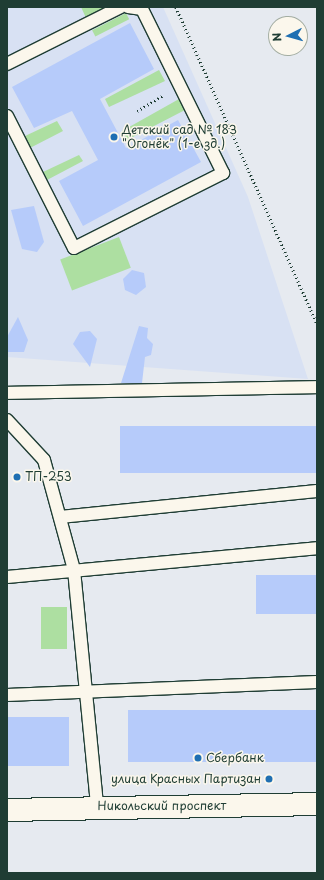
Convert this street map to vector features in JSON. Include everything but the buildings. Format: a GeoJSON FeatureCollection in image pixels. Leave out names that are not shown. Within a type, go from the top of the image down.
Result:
{"type":"FeatureCollection","features":[{"type":"Feature","properties":{"kind":"main road","name":"Никольский проспект"},"geometry":{"type":"LineString","coordinates":[[7,810],[98,806],[317,804]]}},
{"type":"Feature","properties":{"kind":"lane"},"geometry":{"type":"LineString","coordinates":[[7,64],[121,7]]}},
{"type":"Feature","properties":{"kind":"lane"},"geometry":{"type":"LineString","coordinates":[[7,116],[74,248],[223,173],[142,9],[128,7]]}},
{"type":"Feature","properties":{"kind":"lane"},"geometry":{"type":"LineString","coordinates":[[7,393],[317,386]]}},
{"type":"Feature","properties":{"kind":"lane"},"geometry":{"type":"LineString","coordinates":[[7,420],[44,460],[74,570],[98,806]]}},
{"type":"Feature","properties":{"kind":"lane"},"geometry":{"type":"LineString","coordinates":[[60,517],[317,491]]}},
{"type":"Feature","properties":{"kind":"lane"},"geometry":{"type":"LineString","coordinates":[[7,577],[317,548]]}},
{"type":"Feature","properties":{"kind":"lane"},"geometry":{"type":"LineString","coordinates":[[7,695],[86,693],[317,682]]}},
{"type":"Feature","properties":{"kind":"path"},"geometry":{"type":"LineString","coordinates":[[176,7],[317,324]]}},
{"type":"Feature","properties":{"kind":"shaded area","name":"Детский сад № 183 \"Огонёк\" (1-е зд.)"},"geometry":{"type":"Polygon","coordinates":[[[7,7],[163,7],[248,197],[308,379],[7,357],[7,7]]]}},
{"type":"Feature","properties":{"kind":"green space"},"geometry":{"type":"Polygon","coordinates":[[[81,7],[107,7],[86,18],[81,7]]]}},
{"type":"Feature","properties":{"kind":"green space"},"geometry":{"type":"Polygon","coordinates":[[[126,13],[129,19],[95,36],[92,30],[126,13]]]}},
{"type":"Feature","properties":{"kind":"green space"},"geometry":{"type":"Polygon","coordinates":[[[159,70],[165,81],[109,107],[105,99],[159,70]]]}},
{"type":"Feature","properties":{"kind":"green space"},"geometry":{"type":"Polygon","coordinates":[[[179,99],[185,110],[127,140],[122,131],[179,99]]]}},
{"type":"Feature","properties":{"kind":"green space"},"geometry":{"type":"Polygon","coordinates":[[[57,121],[63,131],[30,148],[25,136],[57,121]]]}},
{"type":"Feature","properties":{"kind":"green space"},"geometry":{"type":"Polygon","coordinates":[[[79,155],[83,161],[47,180],[43,172],[79,155]]]}},
{"type":"Feature","properties":{"kind":"green space"},"geometry":{"type":"Polygon","coordinates":[[[119,237],[131,268],[72,290],[60,260],[119,237]]]}},
{"type":"Feature","properties":{"kind":"green space"},"geometry":{"type":"Polygon","coordinates":[[[41,607],[67,607],[67,649],[41,649],[41,607]]]}},
{"type":"Feature","properties":{"kind":"place","name":"Детский сад № 183 \"Огонёк\" (1-е зд.)"},"geometry":{"type":"Point","coordinates":[114,137]}},
{"type":"Feature","properties":{"kind":"place","name":"ТП-253"},"geometry":{"type":"Point","coordinates":[17,477]}},
{"type":"Feature","properties":{"kind":"place","name":"Сбербанк"},"geometry":{"type":"Point","coordinates":[198,758]}},
{"type":"Feature","properties":{"kind":"place","name":"улица Красных Партизан"},"geometry":{"type":"Point","coordinates":[269,779]}}]}
